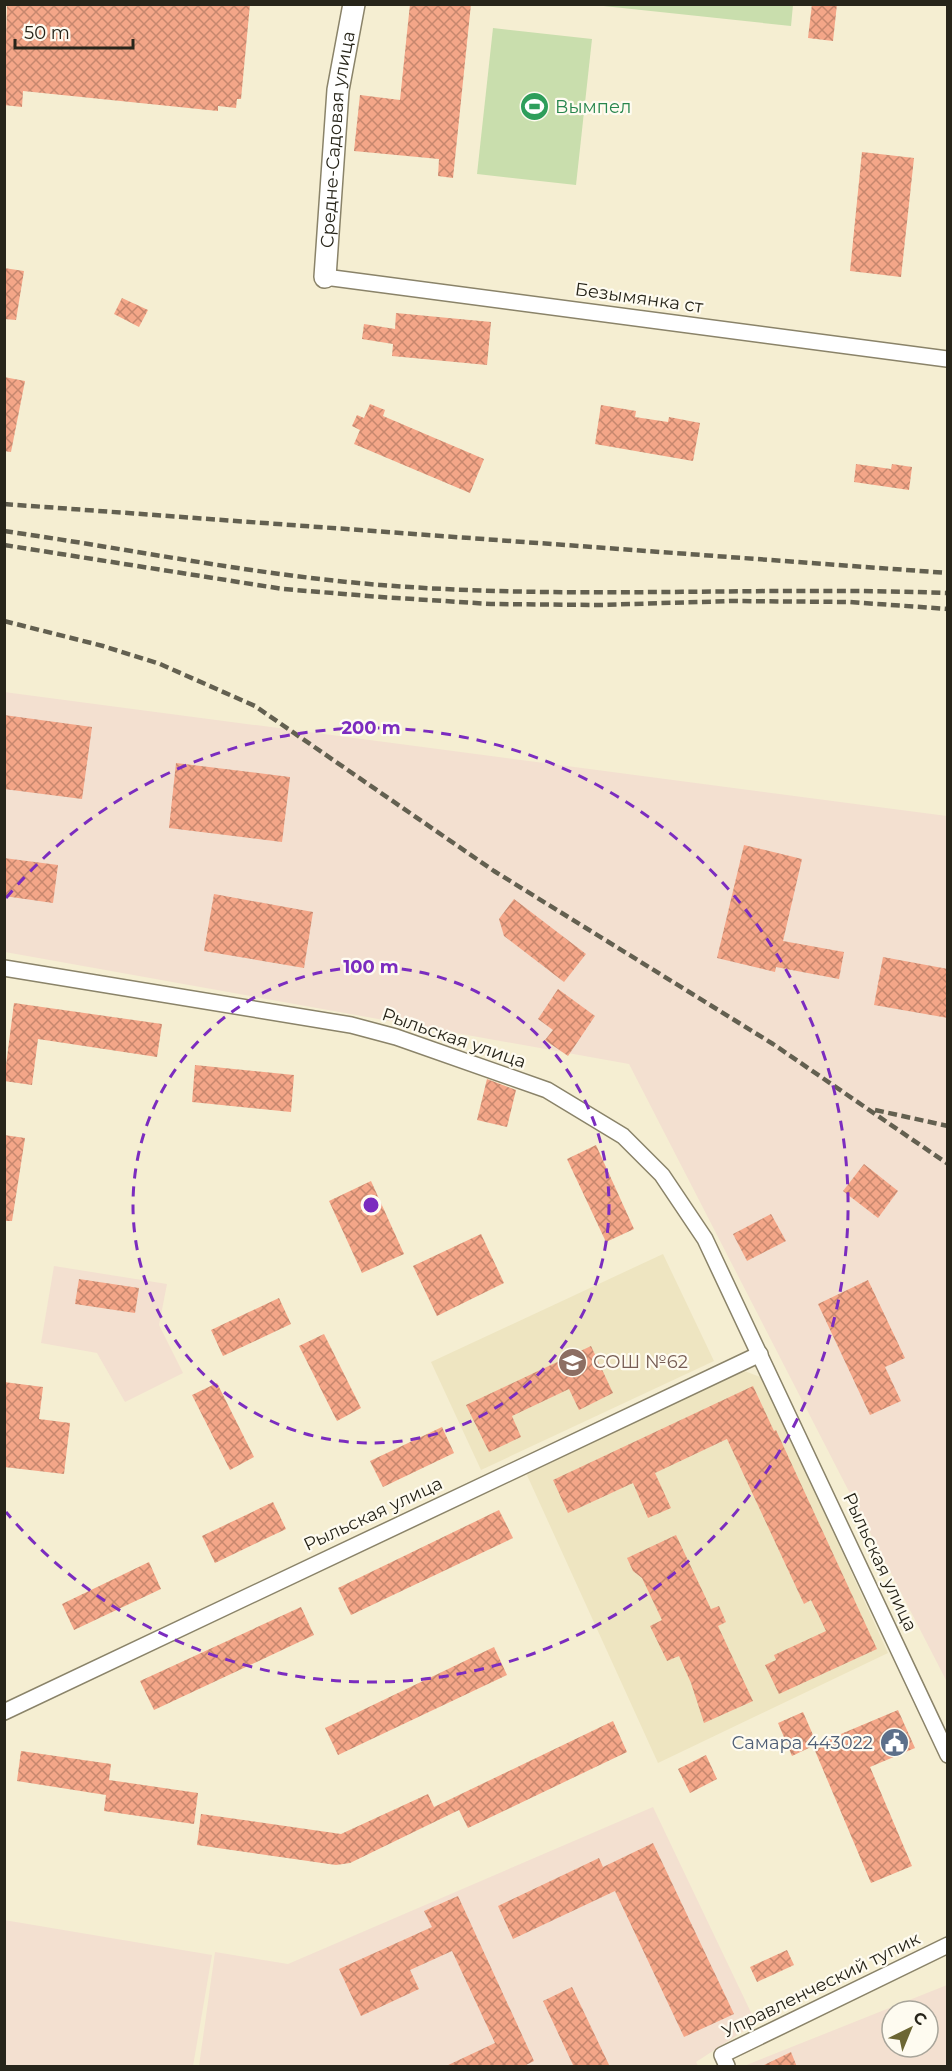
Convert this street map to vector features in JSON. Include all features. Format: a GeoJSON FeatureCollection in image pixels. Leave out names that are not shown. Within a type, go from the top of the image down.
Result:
{"type":"FeatureCollection","features":[{"type":"Feature","properties":{"kind":"street","name":"Средне-Садовая улица"},"geometry":{"type":"LineString","coordinates":[[326,277],[338,90],[354,4]]}},
{"type":"Feature","properties":{"kind":"street","name":"Безымянка ст"},"geometry":{"type":"LineString","coordinates":[[326,277],[947,359]]}},
{"type":"Feature","properties":{"kind":"street","name":"Рыльская улица"},"geometry":{"type":"LineString","coordinates":[[4,968],[351,1025],[396,1037],[547,1090],[623,1136],[662,1175],[705,1239],[948,1755]]}},
{"type":"Feature","properties":{"kind":"street","name":"Рыльская улица"},"geometry":{"type":"LineString","coordinates":[[4,1712],[760,1354]]}},
{"type":"Feature","properties":{"kind":"street","name":"Управленческий тупик"},"geometry":{"type":"LineString","coordinates":[[727,2067],[723,2055],[948,1945]]}},
{"type":"Feature","properties":{"kind":"shaded area"},"geometry":{"type":"Polygon","coordinates":[[[4,692],[947,816],[947,1682],[629,1064],[5,952],[4,692]]]}},
{"type":"Feature","properties":{"kind":"shaded area","name":"СОШ №62"},"geometry":{"type":"Polygon","coordinates":[[[663,1254],[714,1361],[481,1470],[431,1362],[663,1254]]]}},
{"type":"Feature","properties":{"kind":"shaded area"},"geometry":{"type":"Polygon","coordinates":[[[54,1266],[167,1284],[159,1325],[183,1373],[125,1402],[97,1353],[41,1343],[54,1266]]]}},
{"type":"Feature","properties":{"kind":"shaded area"},"geometry":{"type":"Polygon","coordinates":[[[739,1369],[763,1378],[888,1653],[658,1763],[526,1473],[739,1369]]]}},
{"type":"Feature","properties":{"kind":"shaded area"},"geometry":{"type":"Polygon","coordinates":[[[653,1807],[756,2023],[696,2062],[698,2066],[199,2066],[215,1952],[288,1964],[653,1807]]]}},
{"type":"Feature","properties":{"kind":"shaded area"},"geometry":{"type":"Polygon","coordinates":[[[4,1920],[212,1955],[193,2066],[5,2066],[4,1920]]]}},
{"type":"Feature","properties":{"kind":"shaded area"},"geometry":{"type":"Polygon","coordinates":[[[947,1985],[947,2066],[744,2066],[880,2012],[880,2059],[940,2059],[940,1999],[912,1999],[947,1985]]]}},
{"type":"Feature","properties":{"kind":"green space"},"geometry":{"type":"Polygon","coordinates":[[[594,5],[793,5],[791,26],[594,5]]]}},
{"type":"Feature","properties":{"kind":"green space","name":"Вымпел"},"geometry":{"type":"Polygon","coordinates":[[[493,28],[592,39],[576,185],[477,174],[493,28]]]}},
{"type":"Feature","properties":{"kind":"building"},"geometry":{"type":"Polygon","coordinates":[[[7,4],[250,4],[241,99],[237,99],[236,108],[218,106],[218,111],[23,91],[22,107],[4,105],[7,4]]]}},
{"type":"Feature","properties":{"kind":"building"},"geometry":{"type":"Polygon","coordinates":[[[410,4],[471,4],[453,178],[438,176],[439,159],[354,151],[360,95],[400,100],[410,4]]]}},
{"type":"Feature","properties":{"kind":"building"},"geometry":{"type":"Polygon","coordinates":[[[812,4],[837,4],[833,41],[808,38],[812,4]]]}},
{"type":"Feature","properties":{"kind":"building"},"geometry":{"type":"Polygon","coordinates":[[[862,152],[914,158],[901,277],[850,271],[862,152]]]}},
{"type":"Feature","properties":{"kind":"building"},"geometry":{"type":"Polygon","coordinates":[[[4,268],[24,271],[16,320],[4,319],[4,268]]]}},
{"type":"Feature","properties":{"kind":"building"},"geometry":{"type":"Polygon","coordinates":[[[122,298],[148,310],[139,327],[114,314],[122,298]]]}},
{"type":"Feature","properties":{"kind":"building"},"geometry":{"type":"Polygon","coordinates":[[[396,313],[491,322],[487,365],[392,356],[393,344],[362,339],[364,324],[395,329],[396,313]]]}},
{"type":"Feature","properties":{"kind":"building"},"geometry":{"type":"Polygon","coordinates":[[[4,377],[25,381],[11,452],[4,451],[4,377]]]}},
{"type":"Feature","properties":{"kind":"building"},"geometry":{"type":"Polygon","coordinates":[[[370,404],[385,410],[383,416],[484,459],[470,493],[354,444],[360,430],[352,426],[357,415],[364,418],[370,404]]]}},
{"type":"Feature","properties":{"kind":"building"},"geometry":{"type":"Polygon","coordinates":[[[601,405],[636,411],[635,417],[668,422],[669,417],[700,423],[693,461],[595,444],[601,405]]]}},
{"type":"Feature","properties":{"kind":"building"},"geometry":{"type":"Polygon","coordinates":[[[856,464],[891,469],[892,464],[912,467],[909,490],[854,482],[856,464]]]}},
{"type":"Feature","properties":{"kind":"building"},"geometry":{"type":"Polygon","coordinates":[[[4,715],[92,727],[82,799],[4,789],[4,715]]]}},
{"type":"Feature","properties":{"kind":"building"},"geometry":{"type":"Polygon","coordinates":[[[176,763],[290,777],[282,842],[169,828],[176,763]]]}},
{"type":"Feature","properties":{"kind":"building"},"geometry":{"type":"Polygon","coordinates":[[[744,845],[802,859],[783,941],[844,952],[839,979],[776,967],[775,972],[717,958],[744,845]]]}},
{"type":"Feature","properties":{"kind":"building"},"geometry":{"type":"Polygon","coordinates":[[[4,858],[58,865],[53,903],[4,896],[4,858]]]}},
{"type":"Feature","properties":{"kind":"building"},"geometry":{"type":"Polygon","coordinates":[[[214,894],[313,912],[304,968],[204,951],[214,894]]]}},
{"type":"Feature","properties":{"kind":"building"},"geometry":{"type":"Polygon","coordinates":[[[514,899],[586,954],[564,982],[504,936],[499,919],[514,899]]]}},
{"type":"Feature","properties":{"kind":"building"},"geometry":{"type":"Polygon","coordinates":[[[883,957],[948,969],[948,1018],[874,1005],[883,957]]]}},
{"type":"Feature","properties":{"kind":"building"},"geometry":{"type":"Polygon","coordinates":[[[558,989],[595,1016],[568,1056],[545,1040],[553,1030],[538,1019],[558,989]]]}},
{"type":"Feature","properties":{"kind":"building"},"geometry":{"type":"Polygon","coordinates":[[[14,1003],[162,1024],[157,1057],[38,1039],[32,1085],[4,1081],[14,1003]]]}},
{"type":"Feature","properties":{"kind":"building"},"geometry":{"type":"Polygon","coordinates":[[[195,1065],[294,1075],[291,1112],[192,1102],[195,1065]]]}},
{"type":"Feature","properties":{"kind":"building"},"geometry":{"type":"Polygon","coordinates":[[[487,1079],[516,1090],[507,1127],[477,1120],[487,1079]]]}},
{"type":"Feature","properties":{"kind":"building"},"geometry":{"type":"Polygon","coordinates":[[[4,1135],[25,1138],[12,1221],[4,1221],[4,1135]]]}},
{"type":"Feature","properties":{"kind":"building"},"geometry":{"type":"Polygon","coordinates":[[[596,1145],[634,1229],[606,1242],[567,1159],[596,1145]]]}},
{"type":"Feature","properties":{"kind":"building"},"geometry":{"type":"Polygon","coordinates":[[[864,1164],[898,1191],[878,1218],[843,1191],[864,1164]]]}},
{"type":"Feature","properties":{"kind":"building"},"geometry":{"type":"Polygon","coordinates":[[[371,1181],[404,1254],[362,1273],[329,1201],[371,1181]]]}},
{"type":"Feature","properties":{"kind":"building"},"geometry":{"type":"Polygon","coordinates":[[[771,1214],[786,1241],[747,1261],[733,1234],[771,1214]]]}},
{"type":"Feature","properties":{"kind":"building"},"geometry":{"type":"Polygon","coordinates":[[[481,1234],[504,1283],[437,1316],[413,1266],[481,1234]]]}},
{"type":"Feature","properties":{"kind":"building"},"geometry":{"type":"Polygon","coordinates":[[[79,1279],[139,1288],[135,1313],[75,1304],[79,1279]]]}},
{"type":"Feature","properties":{"kind":"building"},"geometry":{"type":"Polygon","coordinates":[[[868,1280],[905,1358],[885,1367],[901,1401],[870,1415],[818,1304],[868,1280]]]}},
{"type":"Feature","properties":{"kind":"building"},"geometry":{"type":"Polygon","coordinates":[[[279,1298],[291,1324],[223,1356],[211,1330],[279,1298]]]}},
{"type":"Feature","properties":{"kind":"building"},"geometry":{"type":"Polygon","coordinates":[[[324,1334],[361,1408],[337,1421],[299,1346],[324,1334]]]}},
{"type":"Feature","properties":{"kind":"building"},"geometry":{"type":"Polygon","coordinates":[[[591,1346],[613,1393],[579,1410],[569,1389],[512,1416],[521,1437],[489,1452],[466,1405],[591,1346]]]}},
{"type":"Feature","properties":{"kind":"building"},"geometry":{"type":"Polygon","coordinates":[[[4,1382],[43,1387],[39,1419],[70,1423],[64,1474],[4,1467],[4,1382]]]}},
{"type":"Feature","properties":{"kind":"building"},"geometry":{"type":"Polygon","coordinates":[[[217,1383],[254,1457],[230,1470],[192,1395],[217,1383]]]}},
{"type":"Feature","properties":{"kind":"building"},"geometry":{"type":"Polygon","coordinates":[[[753,1386],[774,1431],[776,1430],[877,1649],[779,1694],[765,1665],[776,1660],[774,1655],[826,1631],[811,1600],[804,1604],[727,1439],[655,1473],[671,1508],[648,1518],[633,1483],[568,1513],[553,1480],[753,1386]]]}},
{"type":"Feature","properties":{"kind":"building"},"geometry":{"type":"Polygon","coordinates":[[[442,1427],[454,1453],[383,1487],[370,1461],[442,1427]]]}},
{"type":"Feature","properties":{"kind":"building"},"geometry":{"type":"Polygon","coordinates":[[[273,1502],[286,1529],[215,1563],[202,1536],[273,1502]]]}},
{"type":"Feature","properties":{"kind":"building"},"geometry":{"type":"Polygon","coordinates":[[[499,1510],[513,1538],[351,1615],[338,1588],[499,1510]]]}},
{"type":"Feature","properties":{"kind":"building"},"geometry":{"type":"Polygon","coordinates":[[[676,1535],[711,1609],[719,1606],[726,1622],[718,1626],[753,1701],[704,1723],[691,1683],[679,1656],[667,1661],[650,1626],[662,1620],[642,1578],[633,1571],[627,1558],[676,1535]]]}},
{"type":"Feature","properties":{"kind":"building"},"geometry":{"type":"Polygon","coordinates":[[[149,1562],[161,1589],[74,1630],[62,1604],[149,1562]]]}},
{"type":"Feature","properties":{"kind":"building"},"geometry":{"type":"Polygon","coordinates":[[[301,1607],[314,1635],[154,1710],[140,1681],[301,1607]]]}},
{"type":"Feature","properties":{"kind":"building"},"geometry":{"type":"Polygon","coordinates":[[[494,1647],[507,1675],[338,1755],[325,1728],[494,1647]]]}},
{"type":"Feature","properties":{"kind":"building"},"geometry":{"type":"Polygon","coordinates":[[[898,1710],[915,1748],[870,1767],[912,1866],[871,1883],[813,1746],[792,1756],[778,1723],[803,1712],[817,1744],[898,1710]]]}},
{"type":"Feature","properties":{"kind":"building"},"geometry":{"type":"Polygon","coordinates":[[[613,1721],[627,1752],[468,1828],[459,1810],[350,1863],[336,1865],[197,1845],[201,1814],[341,1834],[428,1794],[434,1807],[613,1721]]]}},
{"type":"Feature","properties":{"kind":"building"},"geometry":{"type":"Polygon","coordinates":[[[21,1751],[111,1764],[109,1780],[198,1793],[194,1824],[104,1811],[106,1795],[17,1781],[21,1751]]]}},
{"type":"Feature","properties":{"kind":"building"},"geometry":{"type":"Polygon","coordinates":[[[706,1755],[717,1779],[690,1793],[678,1769],[706,1755]]]}},
{"type":"Feature","properties":{"kind":"building"},"geometry":{"type":"Polygon","coordinates":[[[653,1843],[734,2014],[684,2037],[615,1891],[513,1939],[498,1906],[599,1858],[603,1867],[653,1843]]]}},
{"type":"Feature","properties":{"kind":"building"},"geometry":{"type":"Polygon","coordinates":[[[458,1896],[534,2061],[522,2067],[444,2067],[495,2043],[452,1951],[410,1970],[419,1989],[361,2016],[339,1969],[432,1927],[424,1911],[458,1896]]]}},
{"type":"Feature","properties":{"kind":"building"},"geometry":{"type":"Polygon","coordinates":[[[787,1950],[794,1965],[757,1982],[750,1967],[787,1950]]]}},
{"type":"Feature","properties":{"kind":"building"},"geometry":{"type":"Polygon","coordinates":[[[572,1987],[610,2067],[574,2067],[543,2001],[572,1987]]]}},
{"type":"Feature","properties":{"kind":"building"},"geometry":{"type":"Polygon","coordinates":[[[791,2052],[797,2067],[760,2067],[791,2052]]]}},
{"type":"Feature","properties":{"kind":"railway"},"geometry":{"type":"LineString","coordinates":[[4,504],[948,573]]}},
{"type":"Feature","properties":{"kind":"railway"},"geometry":{"type":"LineString","coordinates":[[4,531],[287,575],[381,585],[523,592],[877,591],[948,593]]}},
{"type":"Feature","properties":{"kind":"railway"},"geometry":{"type":"LineString","coordinates":[[4,545],[283,589],[381,597],[491,604],[850,602],[948,609]]}},
{"type":"Feature","properties":{"kind":"railway"},"geometry":{"type":"LineString","coordinates":[[4,621],[103,646],[160,664],[255,706],[494,871],[773,1044],[948,1164]]}},
{"type":"Feature","properties":{"kind":"railway"},"geometry":{"type":"LineString","coordinates":[[875,1110],[948,1126]]}},
{"type":"Feature","properties":{"kind":"place","name":"Вымпел"},"geometry":{"type":"Point","coordinates":[534,107]}},
{"type":"Feature","properties":{"kind":"place","name":"СОШ №62"},"geometry":{"type":"Point","coordinates":[572,1362]}},
{"type":"Feature","properties":{"kind":"place","name":"Самара 443022"},"geometry":{"type":"Point","coordinates":[894,1743]}}]}
